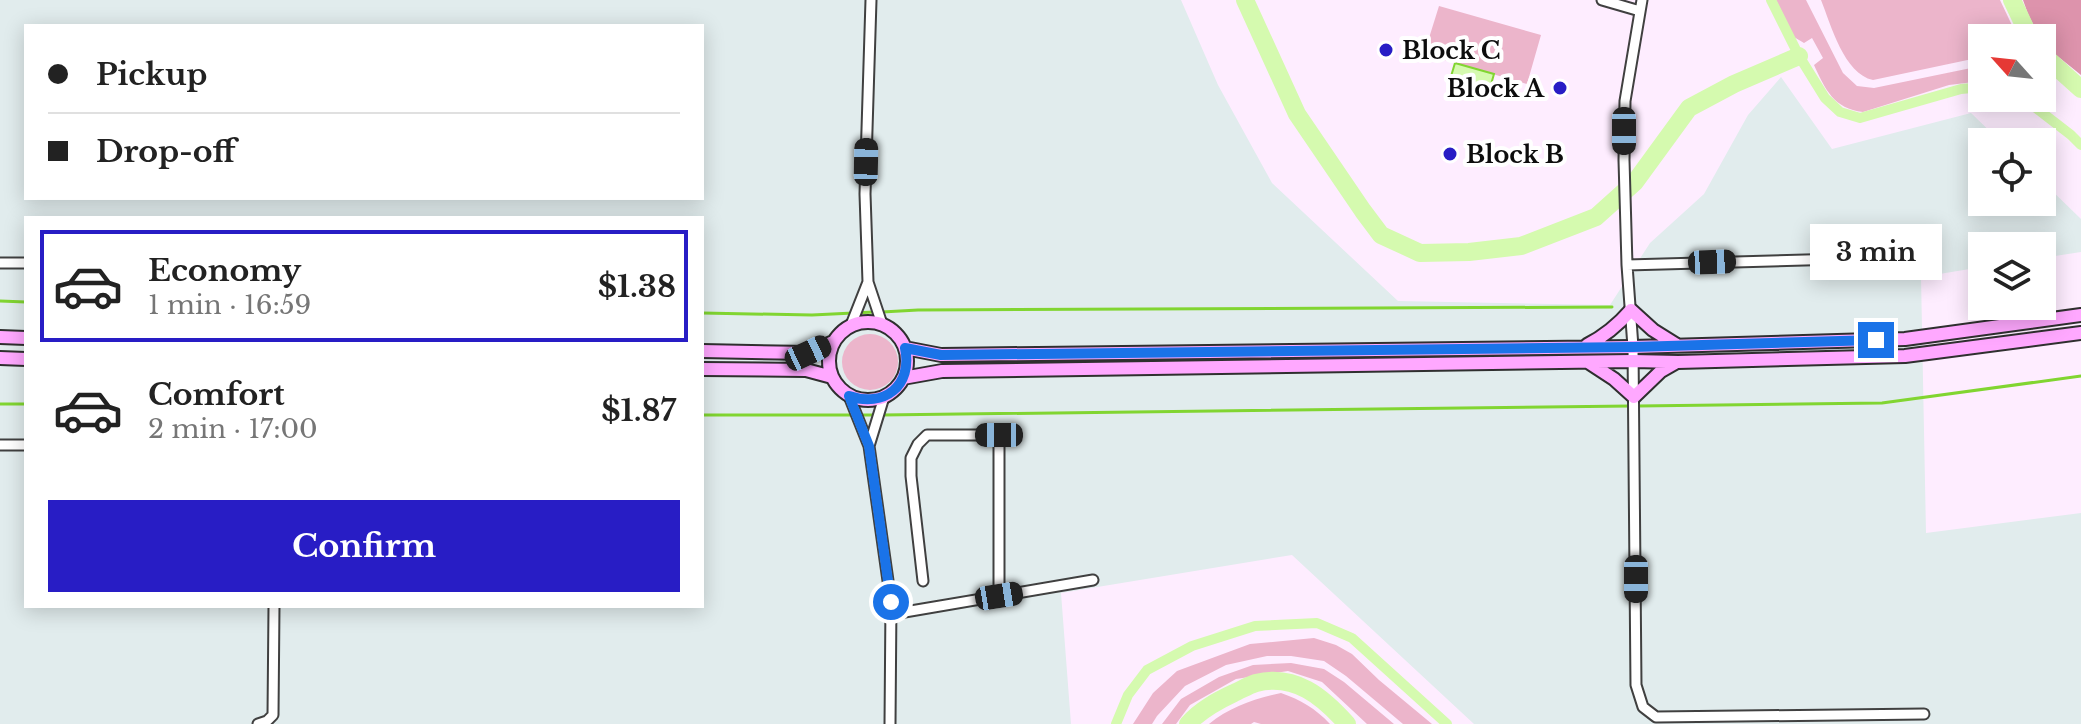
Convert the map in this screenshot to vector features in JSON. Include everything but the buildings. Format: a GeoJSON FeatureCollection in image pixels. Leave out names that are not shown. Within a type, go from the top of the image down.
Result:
{"type":"FeatureCollection","features":[{"type":"Feature","properties":{"kind":"main road"},"geometry":{"type":"LineString","coordinates":[[1584,346],[1618,325],[1631,310],[1653,330],[1678,346]]}},
{"type":"Feature","properties":{"kind":"main road"},"geometry":{"type":"LineString","coordinates":[[905,348],[941,355],[1678,346],[1905,339],[2081,315]]}},
{"type":"Feature","properties":{"kind":"main road"},"geometry":{"type":"LineString","coordinates":[[881,319],[900,338],[905,348],[907,358],[903,378],[882,403],[873,400],[851,401],[839,388],[828,366],[833,342],[853,320],[881,319]]}},
{"type":"Feature","properties":{"kind":"main road"},"geometry":{"type":"LineString","coordinates":[[903,378],[942,371],[1678,362],[1905,356],[2081,333]]}},
{"type":"Feature","properties":{"kind":"main road"},"geometry":{"type":"LineString","coordinates":[[0,337],[24,338]]}},
{"type":"Feature","properties":{"kind":"main road"},"geometry":{"type":"LineString","coordinates":[[704,351],[808,353],[833,342]]}},
{"type":"Feature","properties":{"kind":"main road"},"geometry":{"type":"LineString","coordinates":[[0,358],[24,359]]}},
{"type":"Feature","properties":{"kind":"main road"},"geometry":{"type":"LineString","coordinates":[[1588,362],[1614,379],[1633,403],[1661,371],[1678,362]]}},
{"type":"Feature","properties":{"kind":"main road"},"geometry":{"type":"LineString","coordinates":[[704,369],[806,370],[832,377]]}},
{"type":"Feature","properties":{"kind":"street"},"geometry":{"type":"LineString","coordinates":[[871,0],[865,194],[868,282],[881,319]]}},
{"type":"Feature","properties":{"kind":"street"},"geometry":{"type":"LineString","coordinates":[[1602,0],[1640,11]]}},
{"type":"Feature","properties":{"kind":"street"},"geometry":{"type":"LineString","coordinates":[[1642,0],[1625,101],[1624,160],[1633,347],[1636,685],[1643,707],[1656,717],[1924,714]]}},
{"type":"Feature","properties":{"kind":"street"},"geometry":{"type":"LineString","coordinates":[[1627,265],[1912,257]]}},
{"type":"Feature","properties":{"kind":"street"},"geometry":{"type":"LineString","coordinates":[[0,263],[24,263]]}},
{"type":"Feature","properties":{"kind":"street"},"geometry":{"type":"LineString","coordinates":[[853,320],[868,282]]}},
{"type":"Feature","properties":{"kind":"street"},"geometry":{"type":"LineString","coordinates":[[851,401],[869,446],[893,614],[890,724]]}},
{"type":"Feature","properties":{"kind":"street"},"geometry":{"type":"LineString","coordinates":[[869,446],[882,403]]}},
{"type":"Feature","properties":{"kind":"street"},"geometry":{"type":"LineString","coordinates":[[923,581],[911,476],[911,458],[918,444],[927,435],[999,435],[999,596]]}},
{"type":"Feature","properties":{"kind":"street"},"geometry":{"type":"LineString","coordinates":[[0,445],[24,445]]}},
{"type":"Feature","properties":{"kind":"street"},"geometry":{"type":"LineString","coordinates":[[893,614],[1093,580]]}},
{"type":"Feature","properties":{"kind":"street"},"geometry":{"type":"LineString","coordinates":[[258,724],[273,715],[274,608]]}},
{"type":"Feature","properties":{"kind":"shaded area"},"geometry":{"type":"Polygon","coordinates":[[[0,0],[1181,0],[1218,85],[1272,183],[1398,301],[1610,305],[1650,243],[1704,194],[1748,115],[1781,77],[1832,149],[1971,113],[1987,128],[1968,128],[1968,216],[2056,216],[2056,195],[2081,219],[2081,252],[2056,256],[2056,232],[1968,232],[1968,269],[1921,277],[1926,533],[2081,513],[2081,724],[1474,724],[1292,555],[1061,593],[1071,724],[0,724],[0,0]]]}},
{"type":"Feature","properties":{"kind":"shaded area"},"geometry":{"type":"Polygon","coordinates":[[[1776,0],[1806,0],[1843,73],[1857,86],[1874,88],[1968,69],[1968,83],[1949,85],[1863,112],[1853,110],[1838,102],[1827,90],[1814,65],[1823,58],[1812,38],[1804,43],[1794,37],[1776,0]]]}},
{"type":"Feature","properties":{"kind":"shaded area"},"geometry":{"type":"Polygon","coordinates":[[[1821,0],[2000,0],[2011,24],[1968,24],[1968,60],[1873,80],[1863,76],[1846,59],[1821,0]]]}},
{"type":"Feature","properties":{"kind":"shaded area"},"geometry":{"type":"Polygon","coordinates":[[[2023,0],[2081,0],[2081,75],[2056,55],[2056,24],[2033,24],[2023,0]]]}},
{"type":"Feature","properties":{"kind":"shaded area"},"geometry":{"type":"Polygon","coordinates":[[[1439,6],[1541,35],[1527,84],[1424,54],[1439,6]]]}},
{"type":"Feature","properties":{"kind":"shaded area"},"geometry":{"type":"Polygon","coordinates":[[[1455,63],[1494,74],[1488,95],[1449,83],[1455,63]]]}},
{"type":"Feature","properties":{"kind":"shaded area"},"geometry":{"type":"Polygon","coordinates":[[[870,334],[890,342],[898,362],[890,382],[870,390],[850,382],[842,362],[850,342],[870,334]]]}},
{"type":"Feature","properties":{"kind":"shaded area"},"geometry":{"type":"Polygon","coordinates":[[[1314,638],[1352,654],[1432,724],[1403,724],[1324,661],[1267,656],[1226,665],[1185,686],[1152,724],[1133,724],[1153,693],[1177,671],[1250,644],[1314,638]]]}},
{"type":"Feature","properties":{"kind":"shaded area"},"geometry":{"type":"Polygon","coordinates":[[[1291,663],[1324,669],[1394,724],[1367,724],[1322,682],[1288,671],[1236,679],[1190,705],[1176,724],[1162,724],[1181,699],[1219,677],[1253,665],[1291,663]]]}},
{"type":"Feature","properties":{"kind":"shaded area"},"geometry":{"type":"Polygon","coordinates":[[[1281,693],[1307,705],[1330,724],[1209,724],[1243,704],[1281,693]]]}},
{"type":"Feature","properties":{"kind":"waterway"},"geometry":{"type":"LineString","coordinates":[[1245,0],[1297,114],[1363,211],[1381,235],[1420,253],[1521,246],[1596,217],[1635,182],[1689,108],[1734,84],[1799,56]]}},
{"type":"Feature","properties":{"kind":"waterway"},"geometry":{"type":"LineString","coordinates":[[1771,0],[1799,56],[1825,98],[1840,112],[1860,118],[1968,88]]}},
{"type":"Feature","properties":{"kind":"waterway"},"geometry":{"type":"LineString","coordinates":[[2012,0],[2023,24]]}},
{"type":"Feature","properties":{"kind":"waterway"},"geometry":{"type":"LineString","coordinates":[[2056,67],[2081,89]]}},
{"type":"Feature","properties":{"kind":"waterway"},"geometry":{"type":"LineString","coordinates":[[2041,112],[2081,145]]}},
{"type":"Feature","properties":{"kind":"waterway"},"geometry":{"type":"LineString","coordinates":[[0,301],[24,302]]}},
{"type":"Feature","properties":{"kind":"waterway"},"geometry":{"type":"LineString","coordinates":[[882,312],[1612,307]]}},
{"type":"Feature","properties":{"kind":"waterway"},"geometry":{"type":"LineString","coordinates":[[704,313],[812,315],[874,312]]}},
{"type":"Feature","properties":{"kind":"waterway"},"geometry":{"type":"LineString","coordinates":[[1638,406],[1882,403],[2081,376]]}},
{"type":"Feature","properties":{"kind":"waterway"},"geometry":{"type":"LineString","coordinates":[[0,404],[24,404]]}},
{"type":"Feature","properties":{"kind":"waterway"},"geometry":{"type":"LineString","coordinates":[[882,415],[1630,406]]}},
{"type":"Feature","properties":{"kind":"waterway"},"geometry":{"type":"LineString","coordinates":[[704,415],[874,415]]}},
{"type":"Feature","properties":{"kind":"waterway"},"geometry":{"type":"LineString","coordinates":[[1116,724],[1128,695],[1147,670],[1192,646],[1255,626],[1317,623],[1352,638],[1447,724]]}},
{"type":"Feature","properties":{"kind":"waterway"},"geometry":{"type":"LineString","coordinates":[[1188,724],[1221,699],[1253,684],[1270,681],[1296,684],[1307,690],[1347,724]]}},
{"type":"Feature","properties":{"kind":"place","name":"Block C"},"geometry":{"type":"Point","coordinates":[1386,50]}},
{"type":"Feature","properties":{"kind":"place","name":"Block A"},"geometry":{"type":"Point","coordinates":[1560,88]}},
{"type":"Feature","properties":{"kind":"place","name":"Block B"},"geometry":{"type":"Point","coordinates":[1450,154]}},
{"type":"Feature","properties":{"kind":"route"},"geometry":{"type":"LineString","coordinates":[[891,602],[869,446],[849,396],[873,400],[896,389],[907,368],[905,348],[941,355],[1633,347],[1876,340]]}}]}
